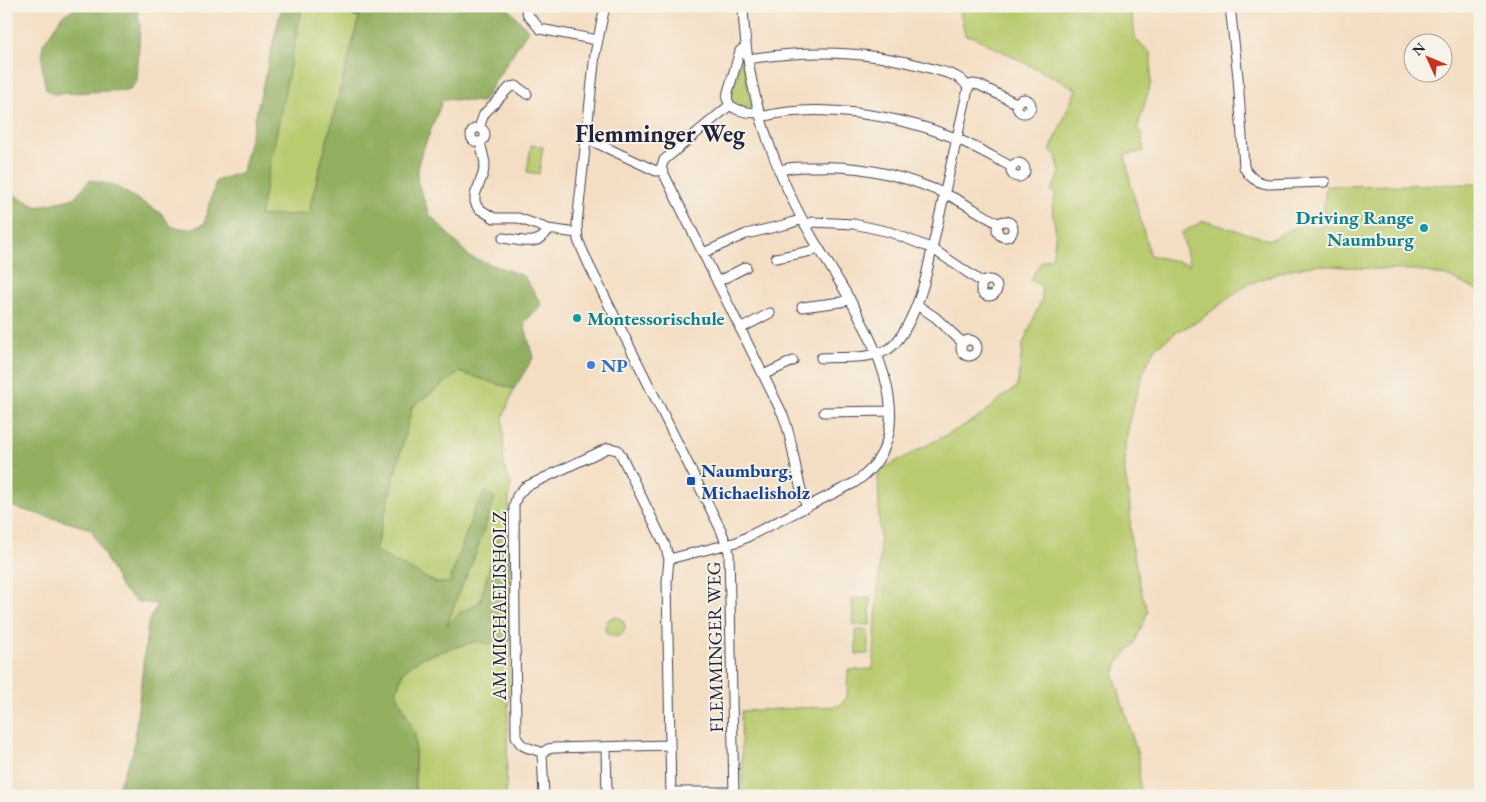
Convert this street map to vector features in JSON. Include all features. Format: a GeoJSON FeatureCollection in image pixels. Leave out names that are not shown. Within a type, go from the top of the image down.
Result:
{"type":"FeatureCollection","features":[{"type":"Feature","properties":{"kind":"street"},"geometry":{"type":"LineString","coordinates":[[525,6],[528,15],[540,30],[597,40]]}},
{"type":"Feature","properties":{"kind":"street","name":"FLEMMINGER WEG"},"geometry":{"type":"LineString","coordinates":[[606,6],[597,40],[577,233],[583,253],[727,545],[730,564],[734,794]]}},
{"type":"Feature","properties":{"kind":"street"},"geometry":{"type":"LineString","coordinates":[[669,559],[745,539],[862,478],[875,464],[884,448],[889,430],[890,411],[886,383],[877,354],[850,298],[803,222],[768,141],[760,115],[748,59],[743,6]]}},
{"type":"Feature","properties":{"kind":"street"},"geometry":{"type":"LineString","coordinates":[[1230,6],[1238,77],[1244,167],[1248,175],[1253,180],[1268,184],[1324,182]]}},
{"type":"Feature","properties":{"kind":"street"},"geometry":{"type":"LineString","coordinates":[[746,46],[740,51],[728,92],[727,99],[730,105],[760,115],[816,111],[864,114],[915,124],[958,139],[1012,167]]}},
{"type":"Feature","properties":{"kind":"street"},"geometry":{"type":"LineString","coordinates":[[748,59],[807,53],[863,55],[903,61],[929,68],[960,78],[967,86],[968,95],[933,249],[917,305],[891,348],[877,354],[821,358]]}},
{"type":"Feature","properties":{"kind":"street"},"geometry":{"type":"LineString","coordinates":[[967,86],[979,85],[1016,103]]}},
{"type":"Feature","properties":{"kind":"street"},"geometry":{"type":"LineString","coordinates":[[527,94],[516,86],[510,87],[484,114],[479,128],[473,131],[471,136],[474,141],[480,142],[485,163],[475,195],[475,202],[478,208],[494,218],[518,218],[548,228],[577,233]]}},
{"type":"Feature","properties":{"kind":"street"},"geometry":{"type":"LineString","coordinates":[[730,105],[664,160],[661,164],[661,170],[786,423],[800,490],[807,507]]}},
{"type":"Feature","properties":{"kind":"street"},"geometry":{"type":"LineString","coordinates":[[586,140],[592,141],[656,171],[661,170]]}},
{"type":"Feature","properties":{"kind":"street"},"geometry":{"type":"LineString","coordinates":[[780,171],[823,166],[892,175],[945,194],[999,224]]}},
{"type":"Feature","properties":{"kind":"street"},"geometry":{"type":"LineString","coordinates":[[703,253],[746,234],[788,224],[826,222],[872,227],[902,236],[933,249],[983,283]]}},
{"type":"Feature","properties":{"kind":"street"},"geometry":{"type":"LineString","coordinates":[[503,238],[535,242],[541,239],[548,228]]}},
{"type":"Feature","properties":{"kind":"street"},"geometry":{"type":"LineString","coordinates":[[776,258],[811,251],[818,247]]}},
{"type":"Feature","properties":{"kind":"street"},"geometry":{"type":"LineString","coordinates":[[717,282],[746,267]]}},
{"type":"Feature","properties":{"kind":"street"},"geometry":{"type":"LineString","coordinates":[[802,307],[841,302],[850,298]]}},
{"type":"Feature","properties":{"kind":"street"},"geometry":{"type":"LineString","coordinates":[[917,305],[963,343]]}},
{"type":"Feature","properties":{"kind":"street"},"geometry":{"type":"LineString","coordinates":[[740,328],[770,313]]}},
{"type":"Feature","properties":{"kind":"street"},"geometry":{"type":"LineString","coordinates":[[763,375],[792,361]]}},
{"type":"Feature","properties":{"kind":"street"},"geometry":{"type":"LineString","coordinates":[[824,412],[890,411]]}},
{"type":"Feature","properties":{"kind":"street","name":"AM MICHAELISHOLZ"},"geometry":{"type":"LineString","coordinates":[[542,753],[521,745],[516,736],[513,514],[517,496],[529,485],[602,450],[613,448],[618,450],[621,455],[659,532],[669,559],[667,580],[671,794],[734,794]]}},
{"type":"Feature","properties":{"kind":"street"},"geometry":{"type":"LineString","coordinates":[[544,796],[542,753],[548,749],[670,745]]}},
{"type":"Feature","properties":{"kind":"street"},"geometry":{"type":"LineString","coordinates":[[606,747],[607,796]]}},
{"type":"Feature","properties":{"kind":"green space"},"geometry":{"type":"Polygon","coordinates":[[[80,6],[128,6],[138,12],[140,26],[137,81],[129,90],[53,94],[46,89],[42,68],[43,44],[63,15],[80,6]]]}},
{"type":"Feature","properties":{"kind":"green space"},"geometry":{"type":"Polygon","coordinates":[[[282,6],[302,6],[260,216],[308,214],[362,6],[506,6],[528,30],[482,102],[443,99],[419,160],[417,180],[429,214],[470,257],[524,276],[542,305],[524,323],[533,358],[514,389],[459,372],[412,407],[375,551],[436,583],[449,583],[474,511],[485,491],[495,498],[447,626],[459,613],[480,602],[499,532],[509,533],[510,649],[477,641],[423,657],[404,670],[396,692],[415,734],[415,796],[116,796],[115,794],[133,752],[148,623],[157,604],[138,602],[121,588],[91,529],[6,505],[6,190],[37,207],[74,198],[90,180],[113,185],[161,213],[172,227],[190,229],[204,224],[216,181],[242,172],[282,6]]]}},
{"type":"Feature","properties":{"kind":"green space"},"geometry":{"type":"Polygon","coordinates":[[[302,6],[362,6],[308,214],[259,216],[302,6]]]}},
{"type":"Feature","properties":{"kind":"green space"},"geometry":{"type":"Polygon","coordinates":[[[959,6],[1132,6],[1131,13],[1136,40],[1151,53],[1151,83],[1137,129],[1142,133],[1144,151],[1125,155],[1150,255],[1190,265],[1181,233],[1204,221],[1270,240],[1283,232],[1295,228],[1307,226],[1322,227],[1326,186],[1478,184],[1478,193],[1480,193],[1480,291],[1446,276],[1416,270],[1317,265],[1291,269],[1248,284],[1198,321],[1175,333],[1154,349],[1143,373],[1130,417],[1125,447],[1125,474],[1130,506],[1131,542],[1148,612],[1134,644],[1117,664],[1114,676],[1139,759],[1140,796],[742,796],[741,711],[838,706],[847,698],[848,670],[873,669],[880,555],[878,471],[982,415],[1002,397],[1017,387],[1023,344],[1042,298],[1041,286],[1030,280],[1042,261],[1052,257],[1054,247],[1055,232],[1052,209],[1056,194],[1051,191],[1060,174],[1056,155],[1050,151],[1076,89],[972,36],[965,35],[959,6]]]}},
{"type":"Feature","properties":{"kind":"green space"},"geometry":{"type":"Polygon","coordinates":[[[742,57],[753,110],[736,106],[729,99],[742,57]]]}},
{"type":"Feature","properties":{"kind":"green space"},"geometry":{"type":"Polygon","coordinates":[[[531,145],[543,147],[539,174],[527,172],[531,145]]]}},
{"type":"Feature","properties":{"kind":"green space"},"geometry":{"type":"Polygon","coordinates":[[[459,372],[514,389],[503,418],[504,467],[511,484],[509,495],[509,533],[499,532],[480,602],[459,613],[447,627],[495,498],[474,511],[449,583],[437,583],[375,552],[412,407],[459,372]]]}},
{"type":"Feature","properties":{"kind":"green space"},"geometry":{"type":"Polygon","coordinates":[[[852,598],[870,598],[870,625],[853,625],[852,598]]]}},
{"type":"Feature","properties":{"kind":"green space"},"geometry":{"type":"Polygon","coordinates":[[[615,617],[622,620],[625,627],[622,634],[615,637],[608,634],[605,627],[608,620],[615,617]]]}},
{"type":"Feature","properties":{"kind":"green space"},"geometry":{"type":"Polygon","coordinates":[[[856,630],[868,630],[868,654],[856,654],[856,630]]]}},
{"type":"Feature","properties":{"kind":"green space"},"geometry":{"type":"Polygon","coordinates":[[[477,641],[510,649],[506,796],[415,796],[415,734],[396,692],[404,670],[423,657],[477,641]]]}},
{"type":"Feature","properties":{"kind":"place","name":"Driving Range Naumburg"},"geometry":{"type":"Point","coordinates":[1424,228]}},
{"type":"Feature","properties":{"kind":"place","name":"Montessorischule"},"geometry":{"type":"Point","coordinates":[577,318]}},
{"type":"Feature","properties":{"kind":"place","name":"NP"},"geometry":{"type":"Point","coordinates":[591,365]}},
{"type":"Feature","properties":{"kind":"place","name":"Naumburg, Michaelisholz"},"geometry":{"type":"Point","coordinates":[691,481]}},
{"type":"Feature","properties":{"kind":"district","name":"Flemminger Weg"},"geometry":{"type":"Point","coordinates":[660,133]}}]}
